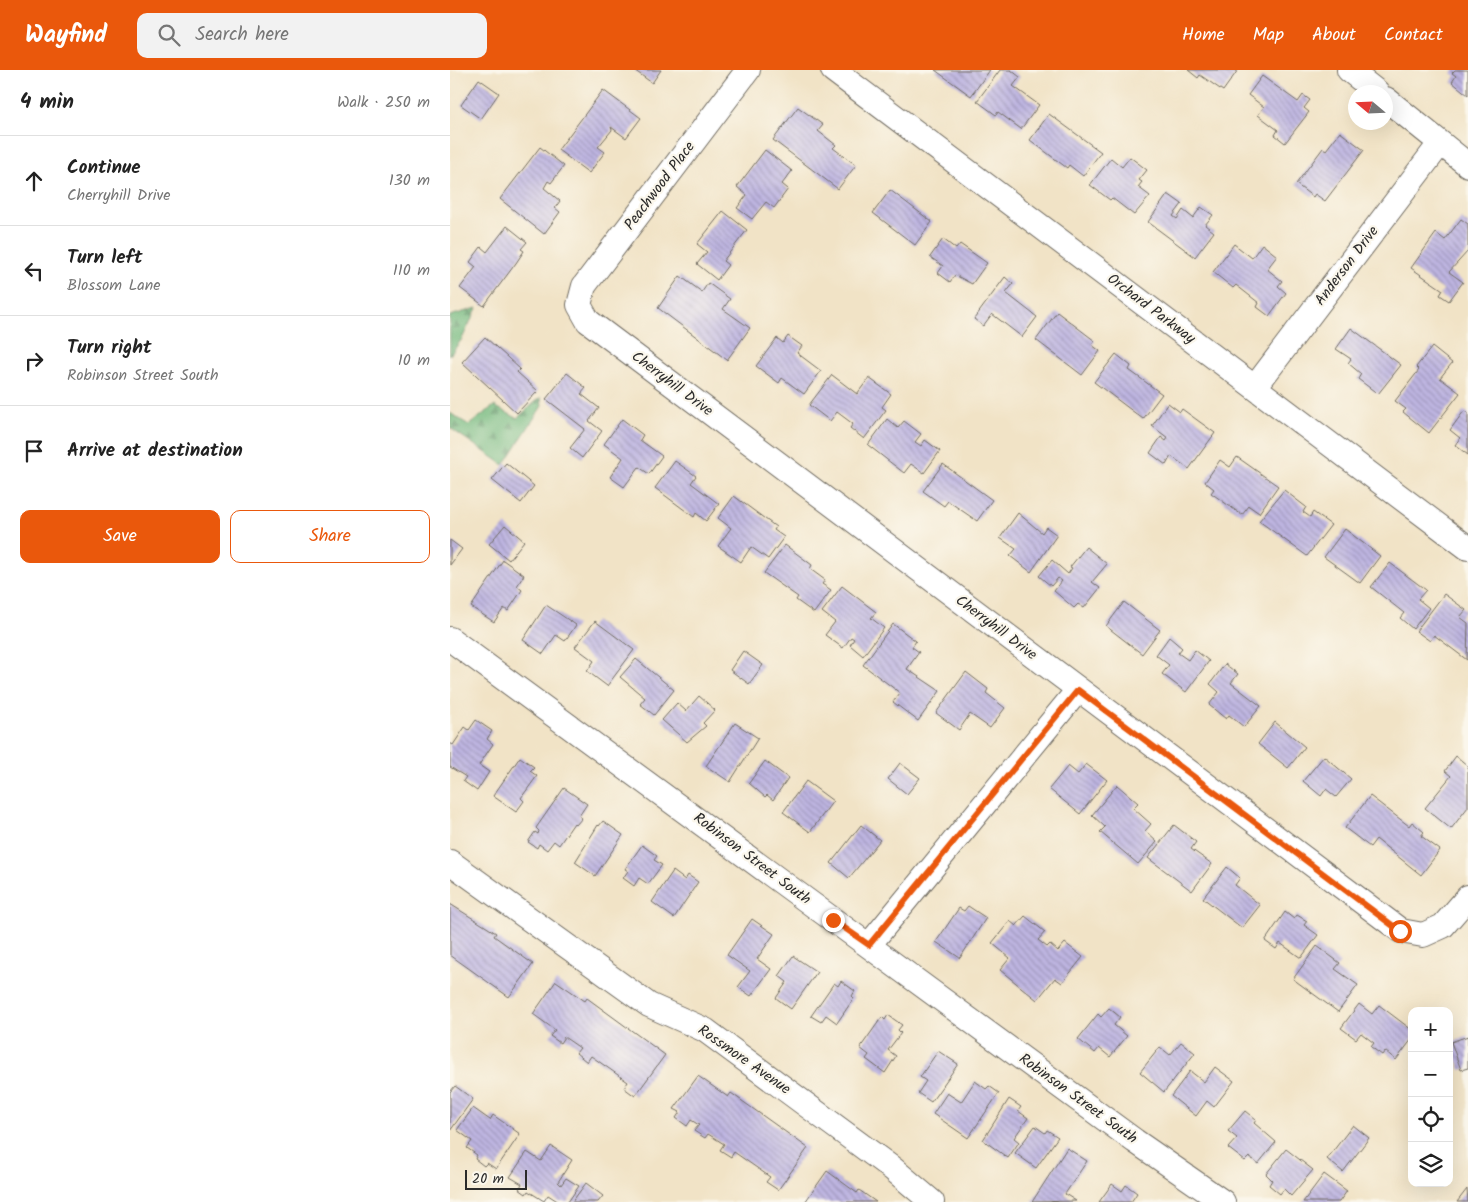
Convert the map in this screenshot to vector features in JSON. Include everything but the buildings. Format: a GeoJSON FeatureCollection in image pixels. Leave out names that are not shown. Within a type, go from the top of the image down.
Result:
{"type":"FeatureCollection","features":[{"type":"Feature","properties":{"kind":"street","name":"Peachwood Place"},"geometry":{"type":"LineString","coordinates":[[579,305],[584,286],[748,70]]}},
{"type":"Feature","properties":{"kind":"street","name":"Orchard Parkway"},"geometry":{"type":"LineString","coordinates":[[833,70],[1468,548]]}},
{"type":"Feature","properties":{"kind":"street"},"geometry":{"type":"LineString","coordinates":[[1393,105],[1468,165]]}},
{"type":"Feature","properties":{"kind":"street","name":"Anderson Drive"},"geometry":{"type":"LineString","coordinates":[[1255,387],[1440,144]]}},
{"type":"Feature","properties":{"kind":"street","name":"Cherryhill Drive"},"geometry":{"type":"LineString","coordinates":[[579,305],[588,320],[1400,931],[1423,935],[1443,926],[1468,896]]}},
{"type":"Feature","properties":{"kind":"street","name":"Robinson Street South"},"geometry":{"type":"LineString","coordinates":[[450,639],[1135,1141],[1223,1202]]}},
{"type":"Feature","properties":{"kind":"street"},"geometry":{"type":"LineString","coordinates":[[869,945],[1078,690]]}},
{"type":"Feature","properties":{"kind":"street","name":"Rossmore Avenue"},"geometry":{"type":"LineString","coordinates":[[450,862],[649,1005],[705,1030],[893,1169],[932,1202]]}},
{"type":"Feature","properties":{"kind":"green space"},"geometry":{"type":"Polygon","coordinates":[[[477,308],[462,339],[450,355],[450,316],[477,308]]]}},
{"type":"Feature","properties":{"kind":"green space"},"geometry":{"type":"Polygon","coordinates":[[[541,397],[542,406],[504,465],[450,428],[450,413],[469,425],[494,406],[517,418],[541,397]]]}},
{"type":"Feature","properties":{"kind":"route"},"geometry":{"type":"LineString","coordinates":[[833,920],[869,945],[1078,690],[1400,931]]}}]}
